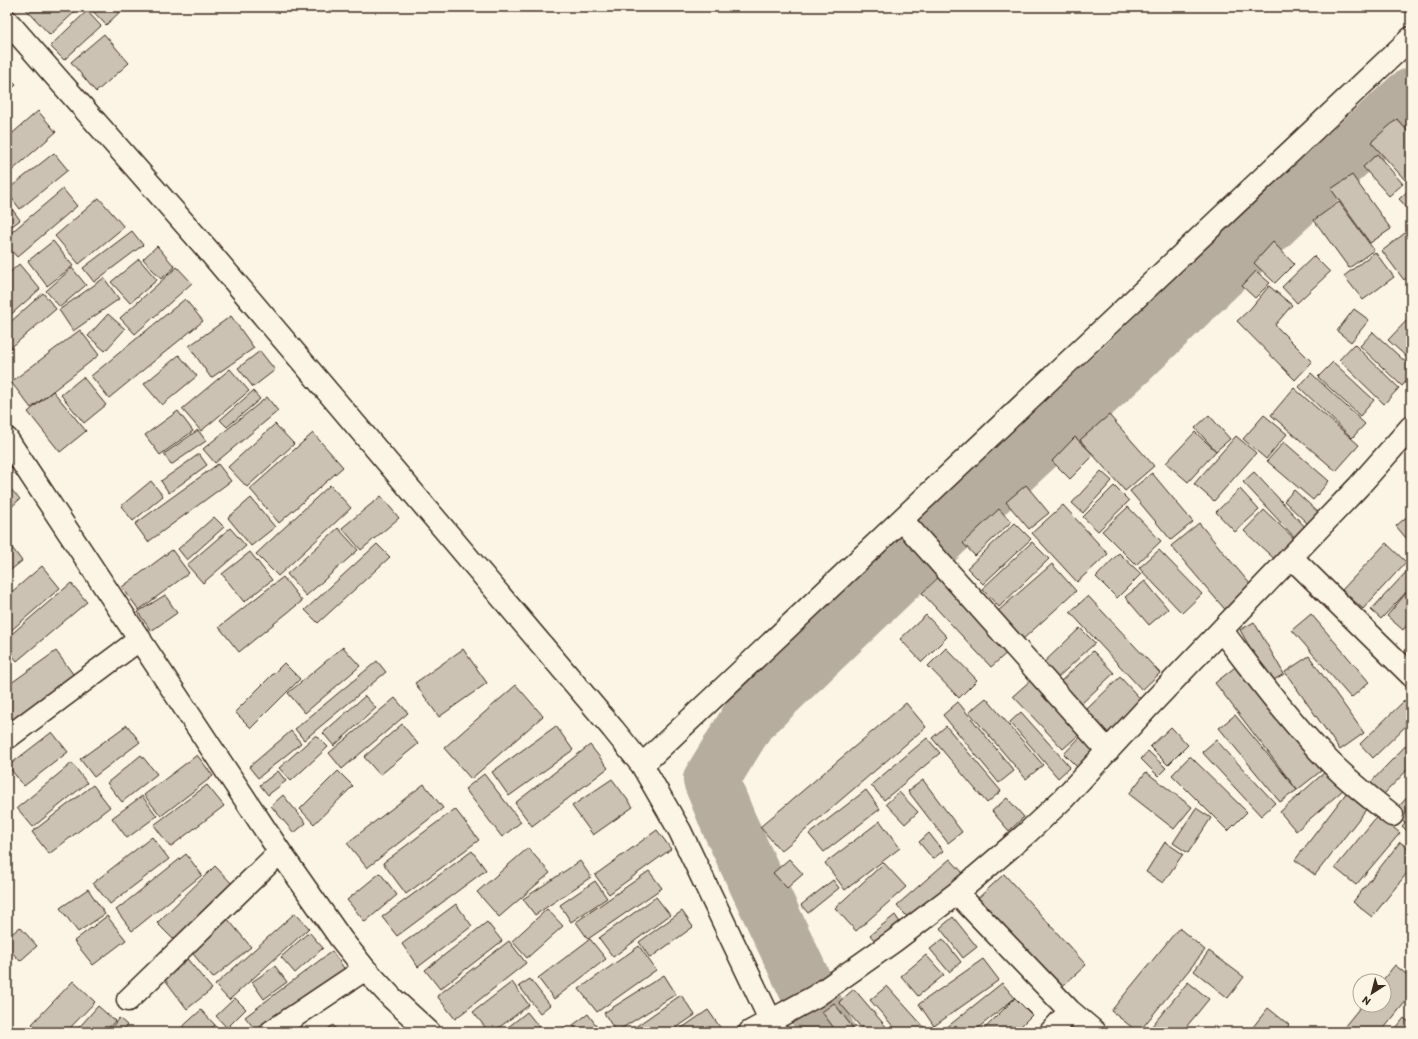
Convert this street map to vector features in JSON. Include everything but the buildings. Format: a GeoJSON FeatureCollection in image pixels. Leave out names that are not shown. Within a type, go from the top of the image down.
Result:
{"type":"FeatureCollection","features":[{"type":"Feature","properties":{"kind":"street"},"geometry":{"type":"LineString","coordinates":[[7,21],[207,249],[642,765],[680,831],[778,1021]]}},
{"type":"Feature","properties":{"kind":"street"},"geometry":{"type":"LineString","coordinates":[[642,765],[905,524],[1411,38]]}},
{"type":"Feature","properties":{"kind":"street"},"geometry":{"type":"LineString","coordinates":[[750,1032],[778,1021],[894,941],[957,893],[1037,823],[1108,751],[1358,487],[1411,427]]}},
{"type":"Feature","properties":{"kind":"street"},"geometry":{"type":"LineString","coordinates":[[7,439],[140,638],[280,852],[341,939],[365,969],[392,998],[429,1032]]}},
{"type":"Feature","properties":{"kind":"street"},"geometry":{"type":"LineString","coordinates":[[905,524],[1108,751]]}},
{"type":"Feature","properties":{"kind":"street"},"geometry":{"type":"LineString","coordinates":[[1291,557],[1411,675]]}},
{"type":"Feature","properties":{"kind":"street"},"geometry":{"type":"LineString","coordinates":[[1222,631],[1277,701],[1325,757],[1354,785],[1392,815]]}},
{"type":"Feature","properties":{"kind":"street"},"geometry":{"type":"LineString","coordinates":[[7,738],[140,638]]}},
{"type":"Feature","properties":{"kind":"street"},"geometry":{"type":"LineString","coordinates":[[128,1000],[280,852]]}},
{"type":"Feature","properties":{"kind":"street"},"geometry":{"type":"LineString","coordinates":[[957,893],[1070,1011],[1095,1032]]}},
{"type":"Feature","properties":{"kind":"street"},"geometry":{"type":"LineString","coordinates":[[271,1032],[365,969]]}},
{"type":"Feature","properties":{"kind":"street"},"geometry":{"type":"LineString","coordinates":[[1051,1032],[1070,1011]]}},
{"type":"Feature","properties":{"kind":"waterway"},"geometry":{"type":"LineString","coordinates":[[827,1032],[729,824],[711,780],[748,720],[972,506],[1126,364],[1279,216],[1411,96]]}}]}
